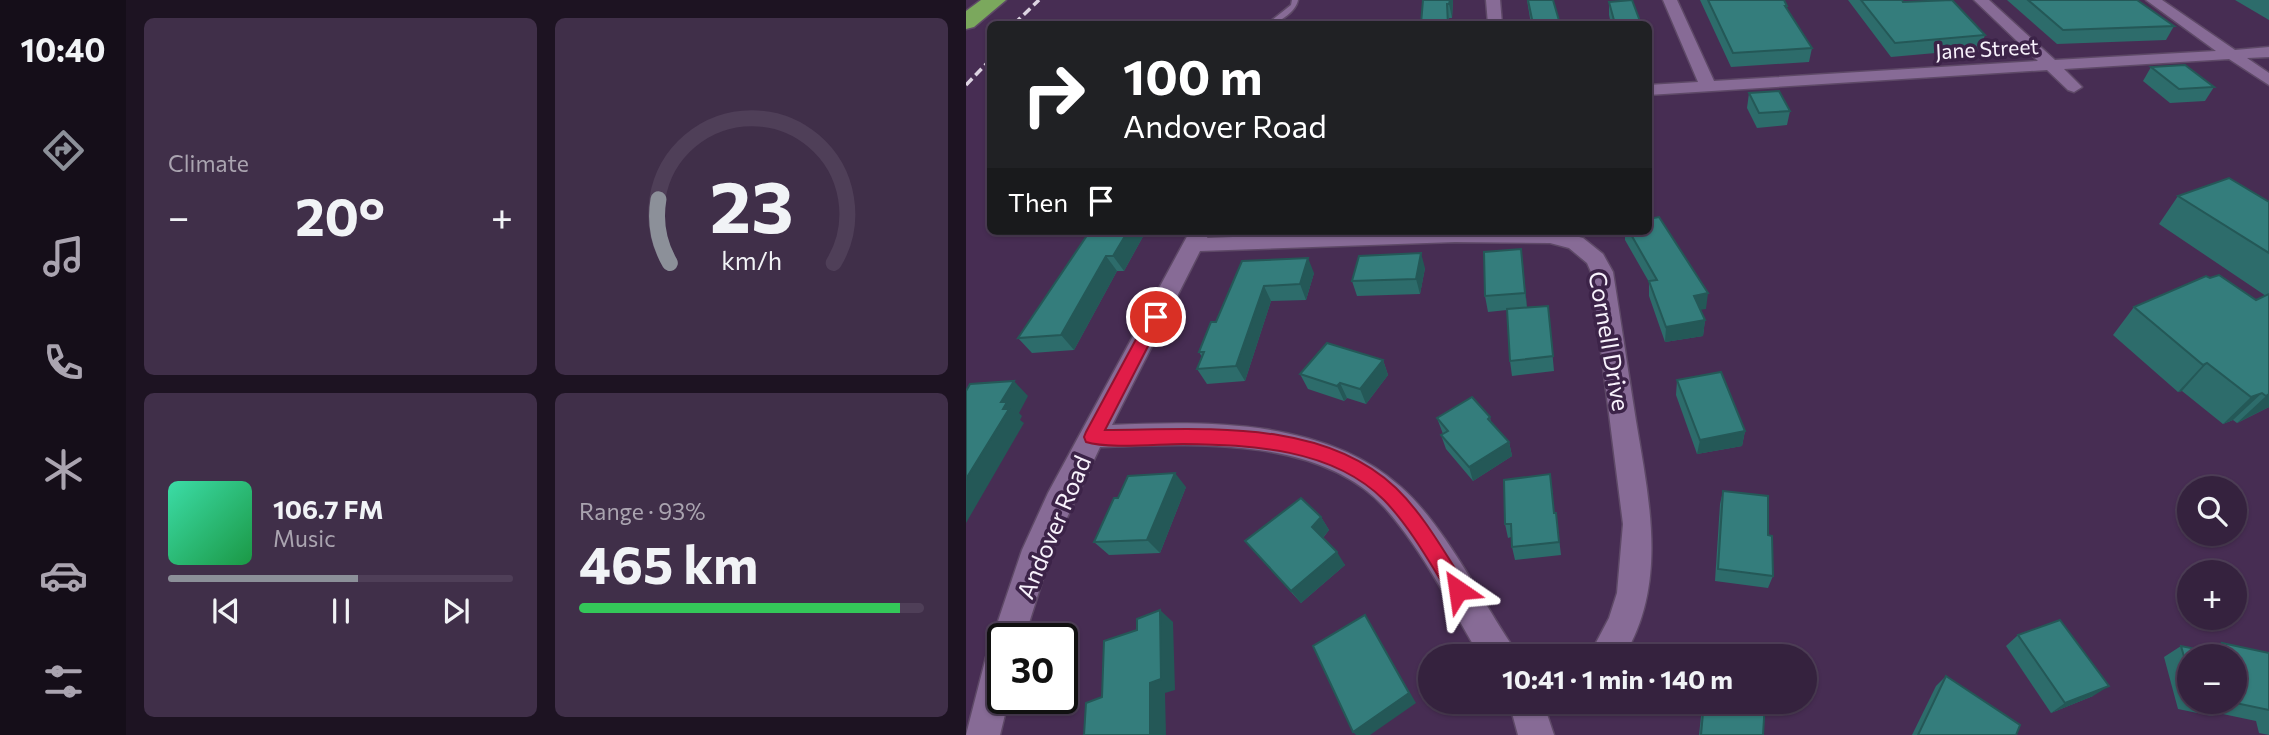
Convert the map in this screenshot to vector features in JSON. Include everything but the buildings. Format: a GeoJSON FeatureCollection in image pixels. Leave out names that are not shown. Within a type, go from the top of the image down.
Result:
{"type":"FeatureCollection","features":[{"type":"Feature","properties":{"kind":"highway"},"geometry":{"type":"LineString","coordinates":[[966,10],[979,0]]}},
{"type":"Feature","properties":{"kind":"highway"},"geometry":{"type":"LineString","coordinates":[[966,23],[995,0]]}},
{"type":"Feature","properties":{"kind":"street"},"geometry":{"type":"LineString","coordinates":[[1493,0],[1495,21]]}},
{"type":"Feature","properties":{"kind":"street"},"geometry":{"type":"LineString","coordinates":[[1670,0],[1708,86]]}},
{"type":"Feature","properties":{"kind":"street"},"geometry":{"type":"LineString","coordinates":[[1981,0],[2074,88]]}},
{"type":"Feature","properties":{"kind":"street"},"geometry":{"type":"LineString","coordinates":[[2153,0],[2269,80]]}},
{"type":"Feature","properties":{"kind":"street","name":"Jane Street"},"geometry":{"type":"LineString","coordinates":[[1652,90],[2269,52]]}},
{"type":"Feature","properties":{"kind":"street","name":"Cornell Drive"},"geometry":{"type":"LineString","coordinates":[[1197,238],[1550,236],[1576,243],[1595,259],[1602,272],[1638,524],[1638,560],[1632,598],[1624,623],[1612,644]]}},
{"type":"Feature","properties":{"kind":"street","name":"Andover Road"},"geometry":{"type":"LineString","coordinates":[[1013,623],[1037,550],[1058,502],[1197,238]]}},
{"type":"Feature","properties":{"kind":"street"},"geometry":{"type":"LineString","coordinates":[[1093,437],[1260,440],[1303,448],[1355,468],[1391,496],[1410,519],[1491,644]]}},
{"type":"Feature","properties":{"kind":"street"},"geometry":{"type":"LineString","coordinates":[[982,735],[988,714]]}},
{"type":"Feature","properties":{"kind":"lane"},"geometry":{"type":"LineString","coordinates":[[1274,21],[1294,6],[1295,0]]}},
{"type":"Feature","properties":{"kind":"railway"},"geometry":{"type":"LineString","coordinates":[[1017,21],[1039,0]]}},
{"type":"Feature","properties":{"kind":"railway"},"geometry":{"type":"LineString","coordinates":[[966,85],[987,63]]}},
{"type":"Feature","properties":{"kind":"route"},"geometry":{"type":"LineString","coordinates":[[1156,317],[1093,437],[1130,435],[1237,438],[1303,448],[1332,458],[1374,480],[1391,496],[1429,544],[1458,590]]}}]}
